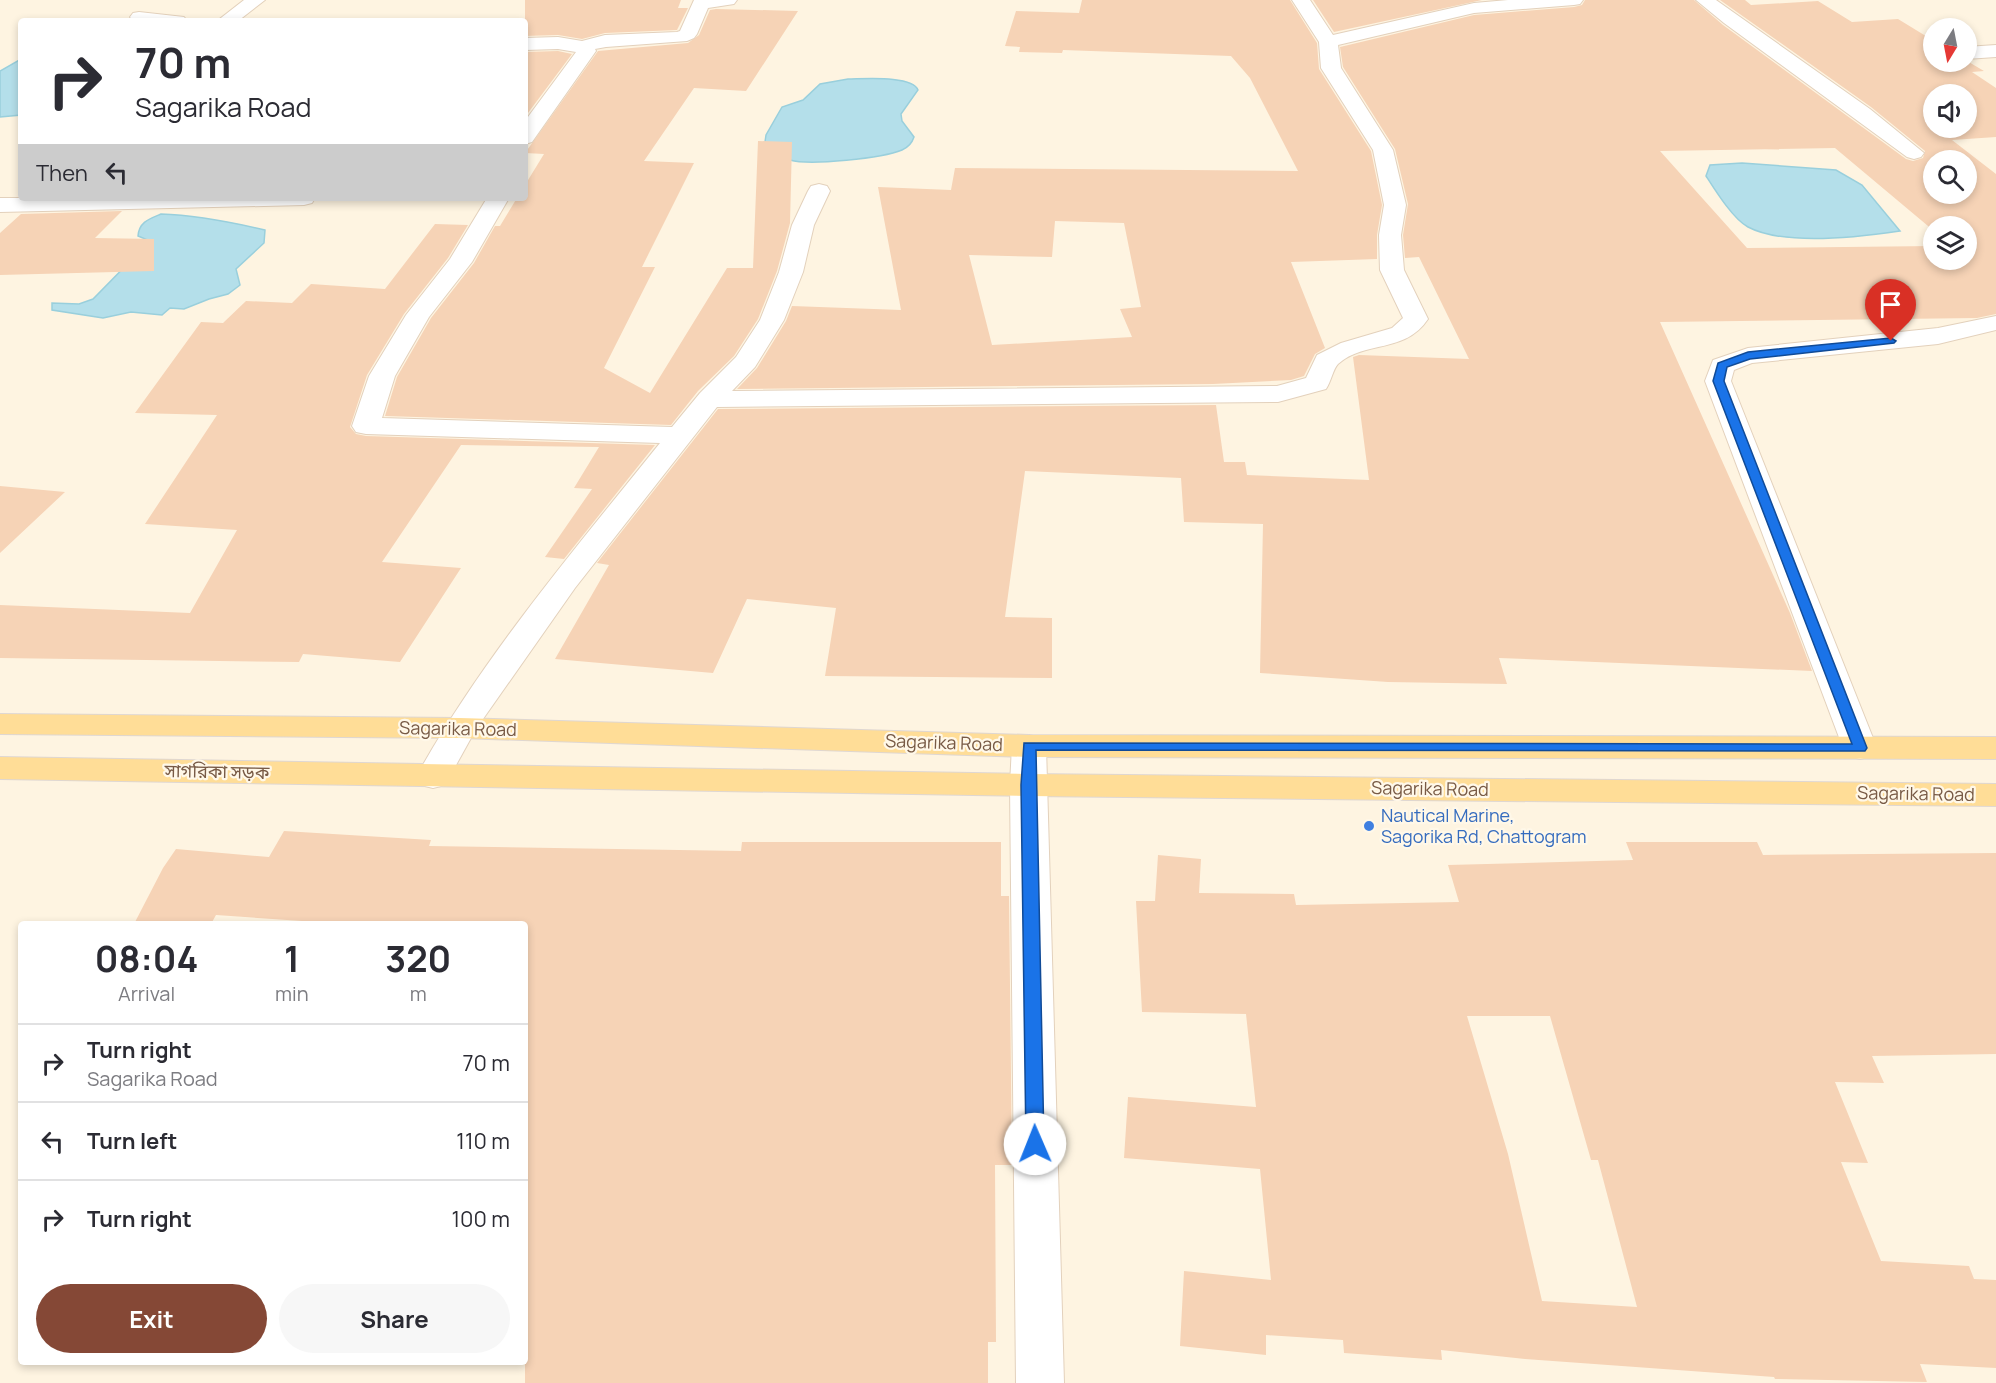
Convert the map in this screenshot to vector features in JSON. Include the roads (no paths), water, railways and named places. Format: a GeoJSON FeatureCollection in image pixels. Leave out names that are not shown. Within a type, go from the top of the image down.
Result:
{"type":"FeatureCollection","features":[{"type":"Feature","properties":{"kind":"main road","name":"Sagarika Road"},"geometry":{"type":"LineString","coordinates":[[0,724],[460,728],[1028,765],[1881,794],[1996,795]]}},
{"type":"Feature","properties":{"kind":"main road","name":"Sagarika Road"},"geometry":{"type":"LineString","coordinates":[[433,777],[1860,748],[1996,748]]}},
{"type":"Feature","properties":{"kind":"main road"},"geometry":{"type":"LineString","coordinates":[[1860,748],[1881,794]]}},
{"type":"Feature","properties":{"kind":"main road","name":"সাগরিকা সড়ক"},"geometry":{"type":"LineString","coordinates":[[0,768],[433,777]]}},
{"type":"Feature","properties":{"kind":"street"},"geometry":{"type":"LineString","coordinates":[[230,18],[256,0]]}},
{"type":"Feature","properties":{"kind":"street"},"geometry":{"type":"LineString","coordinates":[[528,44],[583,46],[605,41],[680,37],[688,34],[701,3],[728,0]]}},
{"type":"Feature","properties":{"kind":"street"},"geometry":{"type":"LineString","coordinates":[[709,399],[1278,394],[1317,383],[1326,360],[1350,348],[1401,333],[1416,318],[1392,270],[1390,235],[1395,206],[1383,150],[1331,68],[1328,42],[1301,0]]}},
{"type":"Feature","properties":{"kind":"street"},"geometry":{"type":"LineString","coordinates":[[1328,42],[1474,8],[1574,0]]}},
{"type":"Feature","properties":{"kind":"street"},"geometry":{"type":"LineString","coordinates":[[1705,0],[1745,31],[1868,116],[1914,153]]}},
{"type":"Feature","properties":{"kind":"street"},"geometry":{"type":"LineString","coordinates":[[528,126],[587,51],[583,46]]}},
{"type":"Feature","properties":{"kind":"street"},"geometry":{"type":"LineString","coordinates":[[1977,52],[1996,51]]}},
{"type":"Feature","properties":{"kind":"street"},"geometry":{"type":"LineString","coordinates":[[433,777],[460,728],[564,582],[709,399],[746,362],[772,320],[791,272],[803,225],[819,191]]}},
{"type":"Feature","properties":{"kind":"street"},"geometry":{"type":"LineString","coordinates":[[0,205],[174,201]]}},
{"type":"Feature","properties":{"kind":"street"},"geometry":{"type":"LineString","coordinates":[[496,201],[460,262],[418,315],[382,376],[366,426],[680,436]]}},
{"type":"Feature","properties":{"kind":"street"},"geometry":{"type":"LineString","coordinates":[[1860,748],[1718,381],[1722,365],[1748,356],[1938,336],[1996,323]]}},
{"type":"Feature","properties":{"kind":"street"},"geometry":{"type":"LineString","coordinates":[[1028,765],[1040,1383]]}},
{"type":"Feature","properties":{"kind":"water"},"geometry":{"type":"Polygon","coordinates":[[[18,61],[18,115],[0,117],[0,71],[18,61]]]}},
{"type":"Feature","properties":{"kind":"water"},"geometry":{"type":"Polygon","coordinates":[[[848,79],[898,80],[914,85],[918,90],[901,114],[902,121],[914,137],[908,146],[902,150],[879,156],[813,162],[790,160],[764,149],[766,135],[782,107],[803,100],[820,84],[848,79]]]}},
{"type":"Feature","properties":{"kind":"water"},"geometry":{"type":"Polygon","coordinates":[[[1742,163],[1836,170],[1862,185],[1900,231],[1864,236],[1801,238],[1763,233],[1748,227],[1730,211],[1706,176],[1710,165],[1742,163]]]}},
{"type":"Feature","properties":{"kind":"water"},"geometry":{"type":"Polygon","coordinates":[[[161,214],[213,219],[265,230],[264,243],[236,269],[240,285],[228,294],[184,309],[170,308],[162,315],[131,312],[103,318],[52,310],[52,303],[79,304],[93,299],[150,241],[138,236],[140,227],[149,219],[161,214]]]}},
{"type":"Feature","properties":{"kind":"place","name":"Nautical Marine, Sagorika Rd, Chattogram"},"geometry":{"type":"Point","coordinates":[1369,826]}}]}
